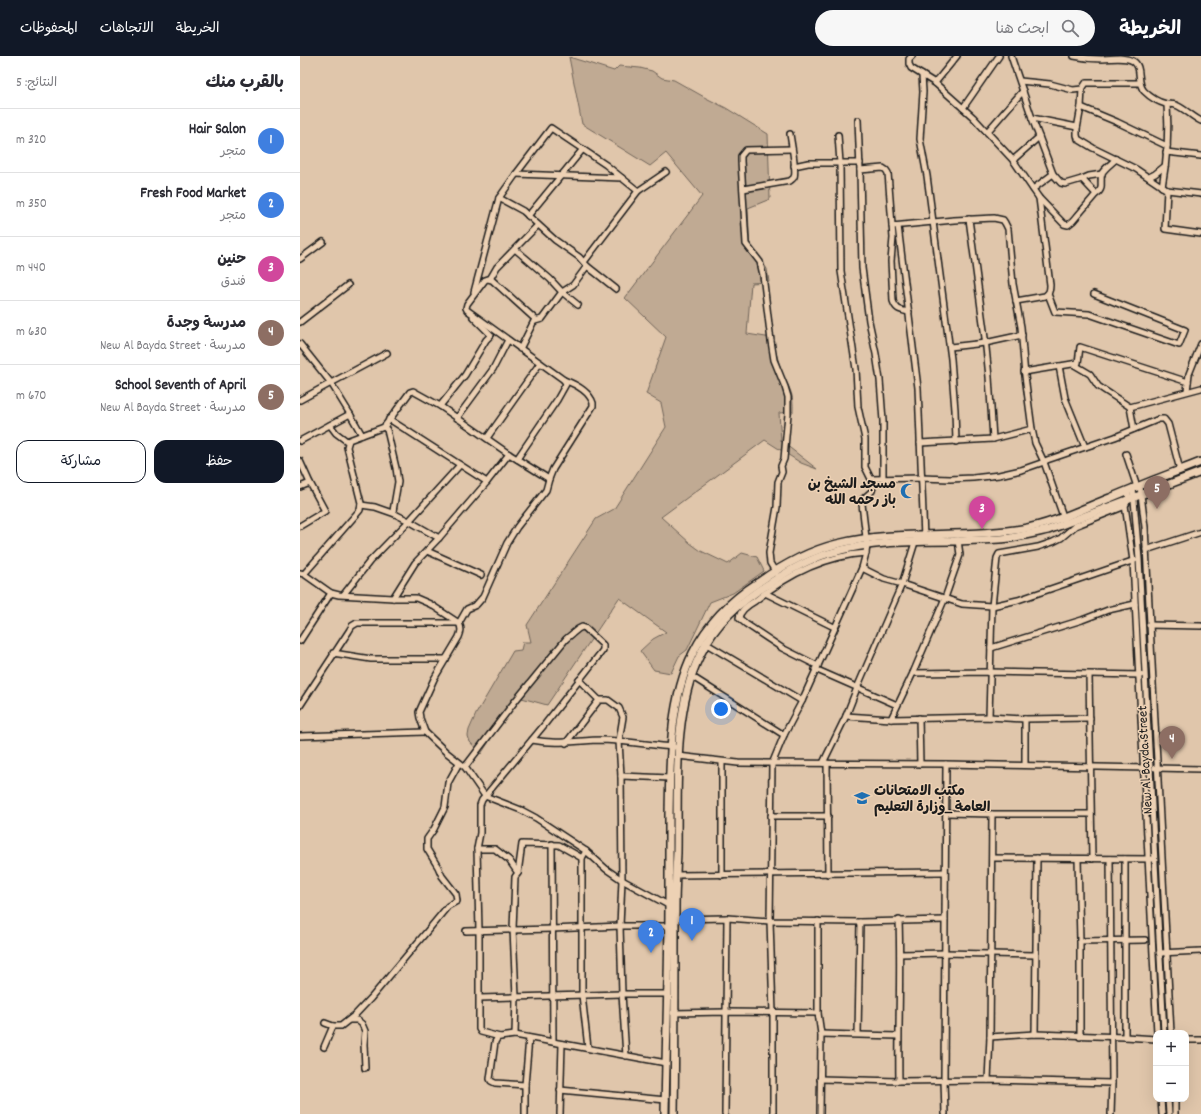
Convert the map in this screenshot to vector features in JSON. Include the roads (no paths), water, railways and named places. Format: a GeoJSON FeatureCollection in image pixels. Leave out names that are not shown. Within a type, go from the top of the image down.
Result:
{"type":"FeatureCollection","features":[{"type":"Feature","properties":{"kind":"main road"},"geometry":{"type":"LineString","coordinates":[[920,538],[991,540],[1036,533],[1135,488],[1201,462]]}},
{"type":"Feature","properties":{"kind":"main road"},"geometry":{"type":"LineString","coordinates":[[672,907],[676,875],[678,756],[675,747],[679,691],[688,665],[703,642],[721,622],[728,610],[740,604],[760,589],[776,574],[840,550],[920,538],[1008,531],[1027,528],[1065,519],[1132,499],[1201,472]]}},
{"type":"Feature","properties":{"kind":"main road"},"geometry":{"type":"LineString","coordinates":[[674,1114],[675,1013],[670,778],[675,747],[691,676],[703,642]]}},
{"type":"Feature","properties":{"kind":"main road"},"geometry":{"type":"LineString","coordinates":[[665,1114],[667,994],[673,924]]}},
{"type":"Feature","properties":{"kind":"street"},"geometry":{"type":"LineString","coordinates":[[912,56],[909,64],[911,68],[935,83],[973,117],[1013,160],[1039,198],[1064,224],[1068,225],[1073,222],[1096,194],[1100,192],[1102,189],[1102,174],[1104,170],[1116,160]]}},
{"type":"Feature","properties":{"kind":"street"},"geometry":{"type":"LineString","coordinates":[[935,83],[957,56]]}},
{"type":"Feature","properties":{"kind":"street"},"geometry":{"type":"LineString","coordinates":[[963,108],[999,56]]}},
{"type":"Feature","properties":{"kind":"street"},"geometry":{"type":"LineString","coordinates":[[1012,56],[1032,118],[1053,174],[1061,183],[1065,184],[1089,176],[1102,174]]}},
{"type":"Feature","properties":{"kind":"street"},"geometry":{"type":"LineString","coordinates":[[1074,56],[1102,59],[1125,58],[1134,62],[1138,67],[1140,85],[1144,92],[1155,100],[1179,107],[1201,121]]}},
{"type":"Feature","properties":{"kind":"street"},"geometry":{"type":"LineString","coordinates":[[922,75],[923,92],[920,139],[927,176],[950,346],[956,442]]}},
{"type":"Feature","properties":{"kind":"street"},"geometry":{"type":"LineString","coordinates":[[1020,81],[1050,84],[1073,90],[1082,89]]}},
{"type":"Feature","properties":{"kind":"street"},"geometry":{"type":"LineString","coordinates":[[1140,83],[1086,83],[1082,89],[1081,108],[1077,127],[1078,139],[1136,169],[1165,188],[1201,194]]}},
{"type":"Feature","properties":{"kind":"street"},"geometry":{"type":"LineString","coordinates":[[987,132],[1023,91]]}},
{"type":"Feature","properties":{"kind":"street"},"geometry":{"type":"LineString","coordinates":[[1167,104],[1168,119],[1165,166],[1165,229],[1201,234]]}},
{"type":"Feature","properties":{"kind":"street"},"geometry":{"type":"LineString","coordinates":[[1081,108],[1117,122],[1166,149],[1201,156]]}},
{"type":"Feature","properties":{"kind":"street"},"geometry":{"type":"LineString","coordinates":[[1032,118],[1077,127]]}},
{"type":"Feature","properties":{"kind":"street"},"geometry":{"type":"LineString","coordinates":[[858,120],[862,268],[869,321],[880,380],[883,421],[883,479]]}},
{"type":"Feature","properties":{"kind":"street"},"geometry":{"type":"LineString","coordinates":[[473,295],[499,198],[551,128],[606,165],[638,191]]}},
{"type":"Feature","properties":{"kind":"street"},"geometry":{"type":"LineString","coordinates":[[742,189],[790,181],[794,177],[795,171],[790,134]]}},
{"type":"Feature","properties":{"kind":"street"},"geometry":{"type":"LineString","coordinates":[[773,1114],[773,1012],[770,921],[772,764],[862,568],[866,546],[862,504],[863,499],[872,491],[873,487],[865,467],[865,439],[858,407],[856,369],[841,271],[840,164],[838,135]]}},
{"type":"Feature","properties":{"kind":"street"},"geometry":{"type":"LineString","coordinates":[[1013,160],[1039,137]]}},
{"type":"Feature","properties":{"kind":"street"},"geometry":{"type":"LineString","coordinates":[[528,216],[583,149]]}},
{"type":"Feature","properties":{"kind":"street"},"geometry":{"type":"LineString","coordinates":[[776,574],[770,563],[769,553],[777,507],[778,482],[782,472],[781,466],[784,459],[788,397],[774,360],[761,265],[746,244],[740,161],[741,156],[746,150],[792,149]]}},
{"type":"Feature","properties":{"kind":"street"},"geometry":{"type":"LineString","coordinates":[[794,166],[808,163],[860,164]]}},
{"type":"Feature","properties":{"kind":"street"},"geometry":{"type":"LineString","coordinates":[[1149,177],[1156,174],[1165,166]]}},
{"type":"Feature","properties":{"kind":"street"},"geometry":{"type":"LineString","coordinates":[[828,874],[828,816],[825,763],[902,584],[920,538],[921,478],[918,388],[909,312],[888,173],[883,168],[860,170]]}},
{"type":"Feature","properties":{"kind":"street"},"geometry":{"type":"LineString","coordinates":[[535,320],[542,319],[562,292],[573,285],[586,264],[638,191],[666,172]]}},
{"type":"Feature","properties":{"kind":"street"},"geometry":{"type":"LineString","coordinates":[[516,174],[622,178]]}},
{"type":"Feature","properties":{"kind":"street"},"geometry":{"type":"LineString","coordinates":[[1033,189],[1053,174]]}},
{"type":"Feature","properties":{"kind":"street"},"geometry":{"type":"LineString","coordinates":[[1082,179],[1096,194]]}},
{"type":"Feature","properties":{"kind":"street"},"geometry":{"type":"LineString","coordinates":[[499,198],[523,211],[555,240],[579,257],[616,289]]}},
{"type":"Feature","properties":{"kind":"street"},"geometry":{"type":"LineString","coordinates":[[1039,198],[1050,285],[1048,294],[1055,312],[1089,314],[1179,345],[1185,330],[1094,294]]}},
{"type":"Feature","properties":{"kind":"street"},"geometry":{"type":"LineString","coordinates":[[895,226],[933,221],[994,218],[1002,220],[1005,223],[1008,229],[1013,284],[1022,335],[1024,372],[1032,429],[1035,443],[1044,462],[1065,519]]}},
{"type":"Feature","properties":{"kind":"street"},"geometry":{"type":"LineString","coordinates":[[969,219],[989,377],[993,439]]}},
{"type":"Feature","properties":{"kind":"street"},"geometry":{"type":"LineString","coordinates":[[440,406],[465,374],[486,340],[491,335],[466,308],[466,306],[485,280],[490,279],[497,267],[538,225]]}},
{"type":"Feature","properties":{"kind":"street"},"geometry":{"type":"LineString","coordinates":[[895,226],[891,261],[894,301],[895,306],[899,310],[909,312]]}},
{"type":"Feature","properties":{"kind":"street"},"geometry":{"type":"LineString","coordinates":[[300,259],[323,242]]}},
{"type":"Feature","properties":{"kind":"street"},"geometry":{"type":"LineString","coordinates":[[516,249],[578,305]]}},
{"type":"Feature","properties":{"kind":"street"},"geometry":{"type":"LineString","coordinates":[[490,279],[534,316],[535,320]]}},
{"type":"Feature","properties":{"kind":"street"},"geometry":{"type":"LineString","coordinates":[[300,322],[348,285]]}},
{"type":"Feature","properties":{"kind":"street"},"geometry":{"type":"LineString","coordinates":[[1016,301],[1045,296],[1048,294]]}},
{"type":"Feature","properties":{"kind":"street"},"geometry":{"type":"LineString","coordinates":[[459,623],[467,610],[483,597],[508,543],[546,490],[553,469],[589,413],[593,403],[589,395],[564,380],[469,311]]}},
{"type":"Feature","properties":{"kind":"street"},"geometry":{"type":"LineString","coordinates":[[520,349],[535,320]]}},
{"type":"Feature","properties":{"kind":"street"},"geometry":{"type":"LineString","coordinates":[[950,346],[985,343],[1022,335]]}},
{"type":"Feature","properties":{"kind":"street"},"geometry":{"type":"LineString","coordinates":[[457,418],[493,369],[508,340]]}},
{"type":"Feature","properties":{"kind":"street"},"geometry":{"type":"LineString","coordinates":[[300,344],[331,383],[362,435]]}},
{"type":"Feature","properties":{"kind":"street"},"geometry":{"type":"LineString","coordinates":[[1187,391],[1189,374],[1201,344]]}},
{"type":"Feature","properties":{"kind":"street"},"geometry":{"type":"LineString","coordinates":[[1024,372],[1078,363],[1080,347],[1188,382]]}},
{"type":"Feature","properties":{"kind":"street"},"geometry":{"type":"LineString","coordinates":[[300,400],[387,353]]}},
{"type":"Feature","properties":{"kind":"street"},"geometry":{"type":"LineString","coordinates":[[487,438],[540,363]]}},
{"type":"Feature","properties":{"kind":"street"},"geometry":{"type":"LineString","coordinates":[[1073,364],[1090,374],[1098,386],[1130,406],[1201,388]]}},
{"type":"Feature","properties":{"kind":"street"},"geometry":{"type":"LineString","coordinates":[[1059,366],[1065,398],[1085,447]]}},
{"type":"Feature","properties":{"kind":"street"},"geometry":{"type":"LineString","coordinates":[[517,459],[560,395],[566,384],[564,380]]}},
{"type":"Feature","properties":{"kind":"street"},"geometry":{"type":"LineString","coordinates":[[549,479],[509,454],[440,406],[413,391],[410,392],[384,427],[349,440],[347,447],[361,505],[360,510],[302,574],[331,593],[339,595],[416,598],[423,600],[459,623],[462,631],[434,679],[419,712],[426,732],[446,752],[465,767],[485,796],[530,814],[586,851],[606,869],[622,880],[672,907]]}},
{"type":"Feature","properties":{"kind":"street"},"geometry":{"type":"LineString","coordinates":[[1130,406],[1134,429]]}},
{"type":"Feature","properties":{"kind":"street"},"geometry":{"type":"LineString","coordinates":[[300,441],[350,414]]}},
{"type":"Feature","properties":{"kind":"street"},"geometry":{"type":"LineString","coordinates":[[389,419],[487,482]]}},
{"type":"Feature","properties":{"kind":"street"},"geometry":{"type":"LineString","coordinates":[[871,479],[950,479],[1000,475],[1044,462],[1159,419],[1164,419],[1166,421],[1180,470]]}},
{"type":"Feature","properties":{"kind":"street"},"geometry":{"type":"LineString","coordinates":[[330,425],[336,433],[348,442]]}},
{"type":"Feature","properties":{"kind":"street"},"geometry":{"type":"LineString","coordinates":[[384,427],[387,430],[398,482],[393,511],[395,514]]}},
{"type":"Feature","properties":{"kind":"street"},"geometry":{"type":"LineString","coordinates":[[920,443],[993,439],[1032,429]]}},
{"type":"Feature","properties":{"kind":"street"},"geometry":{"type":"LineString","coordinates":[[393,598],[415,563],[439,538],[509,454]]}},
{"type":"Feature","properties":{"kind":"street"},"geometry":{"type":"LineString","coordinates":[[1126,454],[1135,488],[1132,499],[1133,561],[1135,604],[1142,675]]}},
{"type":"Feature","properties":{"kind":"street"},"geometry":{"type":"LineString","coordinates":[[300,461],[325,511],[300,526]]}},
{"type":"Feature","properties":{"kind":"street"},"geometry":{"type":"LineString","coordinates":[[344,594],[370,561],[460,465]]}},
{"type":"Feature","properties":{"kind":"street"},"geometry":{"type":"LineString","coordinates":[[300,487],[310,483]]}},
{"type":"Feature","properties":{"kind":"street","name":"New Al Bayda Street"},"geometry":{"type":"LineString","coordinates":[[1135,488],[1132,499],[1139,559],[1142,675],[1147,768],[1155,859],[1164,1030]]}},
{"type":"Feature","properties":{"kind":"street"},"geometry":{"type":"LineString","coordinates":[[989,717],[992,606],[997,558],[999,554],[1038,547],[1056,541],[1075,526],[1120,508],[1132,499]]}},
{"type":"Feature","properties":{"kind":"street","name":"New Al Bayda Street"},"geometry":{"type":"LineString","coordinates":[[1132,499],[1145,527],[1171,1030]]}},
{"type":"Feature","properties":{"kind":"street"},"geometry":{"type":"LineString","coordinates":[[361,505],[375,507],[395,514],[439,538]]}},
{"type":"Feature","properties":{"kind":"street"},"geometry":{"type":"LineString","coordinates":[[1146,550],[1201,532]]}},
{"type":"Feature","properties":{"kind":"street"},"geometry":{"type":"LineString","coordinates":[[891,718],[913,673],[945,598],[960,555],[958,540]]}},
{"type":"Feature","properties":{"kind":"street"},"geometry":{"type":"LineString","coordinates":[[866,546],[840,557],[812,566],[760,589],[743,609],[739,618],[782,648],[816,668],[897,705]]}},
{"type":"Feature","properties":{"kind":"street"},"geometry":{"type":"LineString","coordinates":[[427,550],[481,575]]}},
{"type":"Feature","properties":{"kind":"street"},"geometry":{"type":"LineString","coordinates":[[862,568],[884,580],[902,584],[962,604],[992,606],[1018,600],[1139,559],[1146,558]]}},
{"type":"Feature","properties":{"kind":"street"},"geometry":{"type":"LineString","coordinates":[[760,589],[834,627]]}},
{"type":"Feature","properties":{"kind":"street"},"geometry":{"type":"LineString","coordinates":[[300,640],[331,593]]}},
{"type":"Feature","properties":{"kind":"street"},"geometry":{"type":"LineString","coordinates":[[991,648],[1082,620],[1108,610],[1135,604]]}},
{"type":"Feature","properties":{"kind":"street"},"geometry":{"type":"LineString","coordinates":[[300,706],[333,653],[352,626],[356,623],[459,623]]}},
{"type":"Feature","properties":{"kind":"street"},"geometry":{"type":"LineString","coordinates":[[1149,625],[1201,626]]}},
{"type":"Feature","properties":{"kind":"street"},"geometry":{"type":"LineString","coordinates":[[465,767],[516,700],[566,639],[582,627],[603,645],[603,650],[532,740],[485,796],[480,805],[480,833],[478,849],[479,1031],[500,1037],[515,1035],[666,1064]]}},
{"type":"Feature","properties":{"kind":"street"},"geometry":{"type":"LineString","coordinates":[[703,642],[802,701]]}},
{"type":"Feature","properties":{"kind":"street"},"geometry":{"type":"LineString","coordinates":[[333,653],[371,659],[446,659]]}},
{"type":"Feature","properties":{"kind":"street"},"geometry":{"type":"LineString","coordinates":[[913,673],[990,672],[1152,675]]}},
{"type":"Feature","properties":{"kind":"street"},"geometry":{"type":"LineString","coordinates":[[1089,675],[1092,859]]}},
{"type":"Feature","properties":{"kind":"street"},"geometry":{"type":"LineString","coordinates":[[691,676],[784,735]]}},
{"type":"Feature","properties":{"kind":"street"},"geometry":{"type":"LineString","coordinates":[[579,680],[598,700],[608,700],[619,708],[623,717],[619,741],[621,776],[622,880],[620,926],[626,1056]]}},
{"type":"Feature","properties":{"kind":"street"},"geometry":{"type":"LineString","coordinates":[[566,743],[598,700]]}},
{"type":"Feature","properties":{"kind":"street"},"geometry":{"type":"LineString","coordinates":[[846,716],[891,718],[1090,718]]}},
{"type":"Feature","properties":{"kind":"street"},"geometry":{"type":"LineString","coordinates":[[919,718],[920,764]]}},
{"type":"Feature","properties":{"kind":"street"},"geometry":{"type":"LineString","coordinates":[[1025,718],[1025,765]]}},
{"type":"Feature","properties":{"kind":"street"},"geometry":{"type":"LineString","coordinates":[[300,736],[426,732]]}},
{"type":"Feature","properties":{"kind":"street"},"geometry":{"type":"LineString","coordinates":[[532,740],[541,742],[566,743],[600,740],[675,747]]}},
{"type":"Feature","properties":{"kind":"street"},"geometry":{"type":"LineString","coordinates":[[678,756],[722,762],[772,764],[946,764],[1201,769]]}},
{"type":"Feature","properties":{"kind":"street"},"geometry":{"type":"LineString","coordinates":[[722,762],[722,875]]}},
{"type":"Feature","properties":{"kind":"street"},"geometry":{"type":"LineString","coordinates":[[325,1023],[333,1026],[341,1026],[350,1020],[371,998],[448,906],[457,901],[456,894],[442,876],[427,848],[427,839],[445,807],[448,783],[460,763]]}},
{"type":"Feature","properties":{"kind":"street"},"geometry":{"type":"LineString","coordinates":[[945,1114],[946,764]]}},
{"type":"Feature","properties":{"kind":"street"},"geometry":{"type":"LineString","coordinates":[[1147,768],[1148,859],[1157,1030]]}},
{"type":"Feature","properties":{"kind":"street"},"geometry":{"type":"LineString","coordinates":[[621,776],[670,778]]}},
{"type":"Feature","properties":{"kind":"street"},"geometry":{"type":"LineString","coordinates":[[946,812],[992,814],[1091,814]]}},
{"type":"Feature","properties":{"kind":"street"},"geometry":{"type":"LineString","coordinates":[[988,1080],[990,1037],[992,814]]}},
{"type":"Feature","properties":{"kind":"street"},"geometry":{"type":"LineString","coordinates":[[771,816],[828,816]]}},
{"type":"Feature","properties":{"kind":"street"},"geometry":{"type":"LineString","coordinates":[[515,1035],[515,877],[518,873],[522,844],[559,845],[582,858]]}},
{"type":"Feature","properties":{"kind":"street"},"geometry":{"type":"LineString","coordinates":[[552,844],[553,1042]]}},
{"type":"Feature","properties":{"kind":"street"},"geometry":{"type":"LineString","coordinates":[[478,849],[495,849],[509,860],[518,873]]}},
{"type":"Feature","properties":{"kind":"street"},"geometry":{"type":"LineString","coordinates":[[586,851],[582,858],[582,995],[588,1048]]}},
{"type":"Feature","properties":{"kind":"street"},"geometry":{"type":"LineString","coordinates":[[992,858],[1155,859]]}},
{"type":"Feature","properties":{"kind":"street"},"geometry":{"type":"LineString","coordinates":[[1035,1034],[1037,858]]}},
{"type":"Feature","properties":{"kind":"street"},"geometry":{"type":"LineString","coordinates":[[1078,859],[1080,1036]]}},
{"type":"Feature","properties":{"kind":"street"},"geometry":{"type":"LineString","coordinates":[[1110,859],[1111,1114]]}},
{"type":"Feature","properties":{"kind":"street"},"geometry":{"type":"LineString","coordinates":[[1125,859],[1125,1037]]}},
{"type":"Feature","properties":{"kind":"street"},"geometry":{"type":"LineString","coordinates":[[676,875],[945,872]]}},
{"type":"Feature","properties":{"kind":"street"},"geometry":{"type":"LineString","coordinates":[[466,931],[673,924],[727,918],[770,921],[860,922],[945,920]]}},
{"type":"Feature","properties":{"kind":"street"},"geometry":{"type":"LineString","coordinates":[[725,1114],[727,918]]}},
{"type":"Feature","properties":{"kind":"street"},"geometry":{"type":"LineString","coordinates":[[899,920],[899,1081]]}},
{"type":"Feature","properties":{"kind":"street"},"geometry":{"type":"LineString","coordinates":[[818,921],[818,1014],[821,1034],[820,1114]]}},
{"type":"Feature","properties":{"kind":"street"},"geometry":{"type":"LineString","coordinates":[[858,1034],[860,922]]}},
{"type":"Feature","properties":{"kind":"street"},"geometry":{"type":"LineString","coordinates":[[1080,941],[1145,940]]}},
{"type":"Feature","properties":{"kind":"street"},"geometry":{"type":"LineString","coordinates":[[1159,954],[1201,951]]}},
{"type":"Feature","properties":{"kind":"street"},"geometry":{"type":"LineString","coordinates":[[900,954],[945,953],[1035,955]]}},
{"type":"Feature","properties":{"kind":"street"},"geometry":{"type":"LineString","coordinates":[[480,998],[553,995],[667,994]]}},
{"type":"Feature","properties":{"kind":"street"},"geometry":{"type":"LineString","coordinates":[[667,1013],[773,1012],[818,1014]]}},
{"type":"Feature","properties":{"kind":"street"},"geometry":{"type":"LineString","coordinates":[[350,1020],[356,1020],[362,1024],[365,1031],[365,1068]]}},
{"type":"Feature","properties":{"kind":"street"},"geometry":{"type":"LineString","coordinates":[[324,1048],[333,1026]]}},
{"type":"Feature","properties":{"kind":"street"},"geometry":{"type":"LineString","coordinates":[[821,1034],[898,1036]]}},
{"type":"Feature","properties":{"kind":"street"},"geometry":{"type":"LineString","coordinates":[[990,1037],[1035,1034],[1153,1039]]}},
{"type":"Feature","properties":{"kind":"street"},"geometry":{"type":"LineString","coordinates":[[500,1037],[495,1042],[491,1081],[495,1083],[525,1085]]}},
{"type":"Feature","properties":{"kind":"street"},"geometry":{"type":"LineString","coordinates":[[525,1114],[525,1085],[529,1038]]}},
{"type":"Feature","properties":{"kind":"street"},"geometry":{"type":"LineString","coordinates":[[1189,1040],[1201,1040]]}},
{"type":"Feature","properties":{"kind":"street"},"geometry":{"type":"LineString","coordinates":[[560,1114],[562,1044]]}},
{"type":"Feature","properties":{"kind":"street"},"geometry":{"type":"LineString","coordinates":[[820,1079],[899,1081],[988,1080],[1112,1083]]}},
{"type":"Feature","properties":{"kind":"street"},"geometry":{"type":"LineString","coordinates":[[560,1090],[666,1100]]}},
{"type":"Feature","properties":{"kind":"street"},"geometry":{"type":"LineString","coordinates":[[1161,1102],[1162,1114]]}},
{"type":"Feature","properties":{"kind":"street"},"geometry":{"type":"LineString","coordinates":[[1168,1102],[1169,1114]]}},
{"type":"Feature","properties":{"kind":"street"},"geometry":{"type":"LineString","coordinates":[[1174,1102],[1175,1114]]}},
{"type":"Feature","properties":{"kind":"place","name":"مسجد الشيخ بن باز رحمه الله"},"geometry":{"type":"Point","coordinates":[908,491]}},
{"type":"Feature","properties":{"kind":"place","name":"School Seventh of April"},"geometry":{"type":"Point","coordinates":[1157,509]}},
{"type":"Feature","properties":{"kind":"place","name":"حنين"},"geometry":{"type":"Point","coordinates":[982,529]}},
{"type":"Feature","properties":{"kind":"place","name":"مدرسة وجدة"},"geometry":{"type":"Point","coordinates":[1172,759]}},
{"type":"Feature","properties":{"kind":"place","name":"مكتب الامتحانات العامة _وزارة التعليم"},"geometry":{"type":"Point","coordinates":[862,798]}},
{"type":"Feature","properties":{"kind":"place","name":"Hair Salon"},"geometry":{"type":"Point","coordinates":[692,941]}},
{"type":"Feature","properties":{"kind":"place","name":"Fresh Food Market"},"geometry":{"type":"Point","coordinates":[651,953]}}]}
